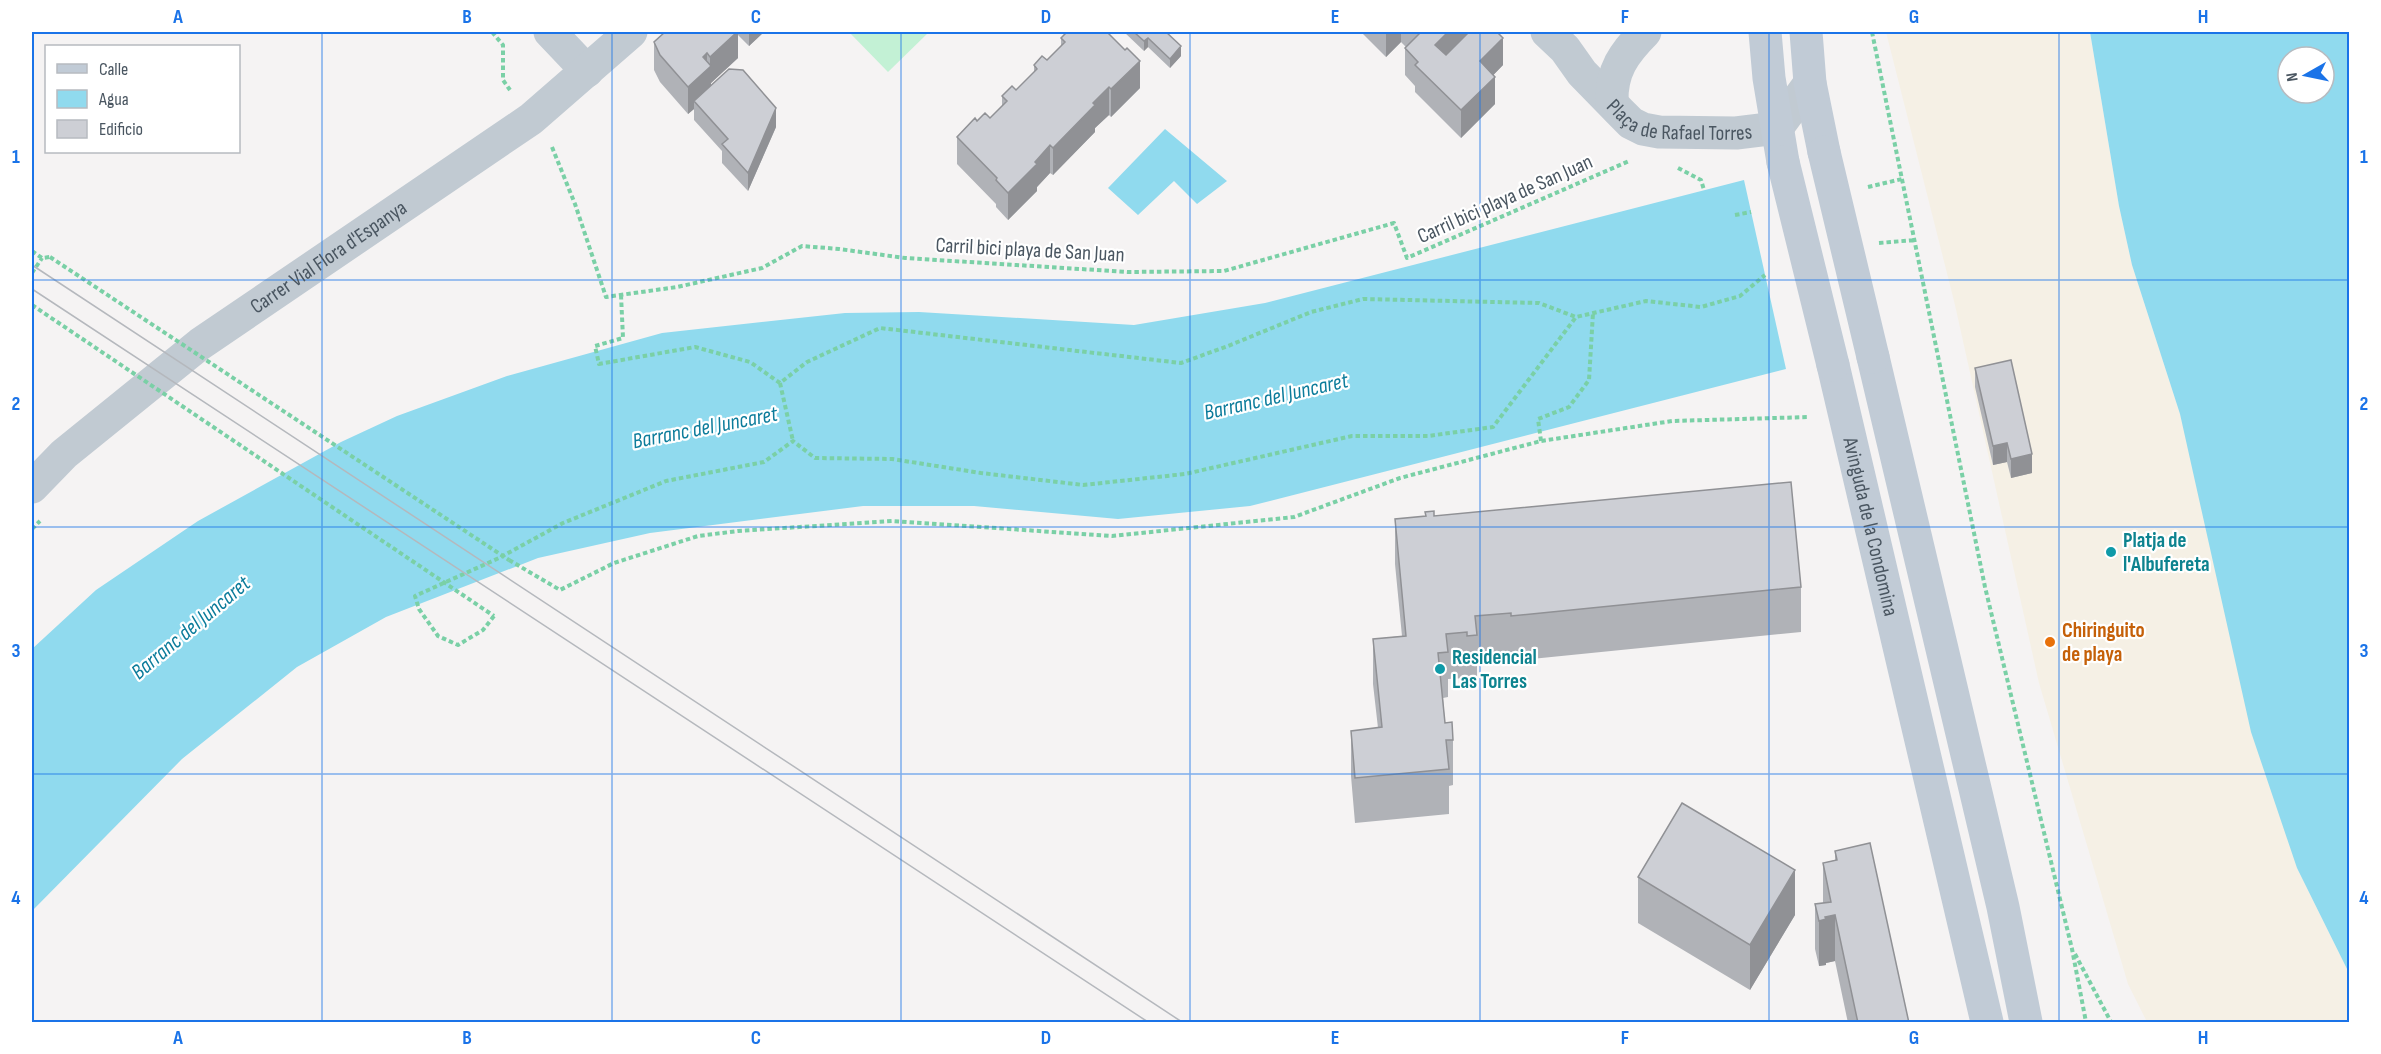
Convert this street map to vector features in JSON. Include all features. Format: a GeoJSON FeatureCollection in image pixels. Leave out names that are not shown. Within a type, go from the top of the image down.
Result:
{"type":"FeatureCollection","features":[{"type":"Feature","properties":{"kind":"main road","name":"Avinguda de la Condomina"},"geometry":{"type":"LineString","coordinates":[[1765,32],[1769,78],[1783,162],[1833,365],[1987,1023]]}},
{"type":"Feature","properties":{"kind":"main road","name":"Avinguda de la Condomina"},"geometry":{"type":"LineString","coordinates":[[1806,32],[1810,83],[1824,152],[2003,907],[2026,1023]]}},
{"type":"Feature","properties":{"kind":"street"},"geometry":{"type":"LineString","coordinates":[[550,32],[587,71]]}},
{"type":"Feature","properties":{"kind":"street","name":"Carrer Vial Flora d'Espanya"},"geometry":{"type":"LineString","coordinates":[[32,487],[64,454],[200,344],[531,119],[631,32]]}},
{"type":"Feature","properties":{"kind":"street","name":"Plaça de Rafael Torres"},"geometry":{"type":"LineString","coordinates":[[1645,32],[1623,55],[1614,74],[1612,102],[1631,123],[1643,129],[1659,132],[1736,133],[1777,128],[1810,83]]}},
{"type":"Feature","properties":{"kind":"street"},"geometry":{"type":"LineString","coordinates":[[1556,40],[1592,55],[1623,55]]}},
{"type":"Feature","properties":{"kind":"street"},"geometry":{"type":"LineString","coordinates":[[1556,40],[1582,73],[1612,102]]}},
{"type":"Feature","properties":{"kind":"path"},"geometry":{"type":"LineString","coordinates":[[1872,32],[1985,587],[2072,949],[2086,1023]]}},
{"type":"Feature","properties":{"kind":"path"},"geometry":{"type":"LineString","coordinates":[[553,149],[606,297],[621,295],[623,338],[595,346],[599,364],[695,347],[750,362],[780,384],[793,441],[815,458],[892,459],[981,473],[1083,485],[1185,474],[1352,436],[1428,436],[1493,427],[1576,317]]}},
{"type":"Feature","properties":{"kind":"path","name":"Carril bici playa de San Juan"},"geometry":{"type":"LineString","coordinates":[[621,295],[677,287],[762,268],[802,246],[904,258],[1128,272],[1224,271],[1394,223],[1407,258],[1630,160],[1640,162]]}},
{"type":"Feature","properties":{"kind":"path"},"geometry":{"type":"LineString","coordinates":[[1670,167],[1681,169],[1701,180],[1704,190]]}},
{"type":"Feature","properties":{"kind":"path"},"geometry":{"type":"LineString","coordinates":[[1858,189],[1902,178]]}},
{"type":"Feature","properties":{"kind":"path"},"geometry":{"type":"LineString","coordinates":[[1735,215],[1751,212]]}},
{"type":"Feature","properties":{"kind":"path"},"geometry":{"type":"LineString","coordinates":[[1870,243],[1915,240]]}},
{"type":"Feature","properties":{"kind":"path"},"geometry":{"type":"LineString","coordinates":[[32,251],[42,258],[50,257],[509,560],[560,590],[614,562],[698,536],[738,531],[892,521],[1112,536],[1294,517],[1400,478],[1542,441],[1672,421],[1844,415]]}},
{"type":"Feature","properties":{"kind":"path"},"geometry":{"type":"LineString","coordinates":[[32,273],[42,258]]}},
{"type":"Feature","properties":{"kind":"path"},"geometry":{"type":"LineString","coordinates":[[780,384],[807,362],[880,328],[1181,363],[1311,312],[1363,299],[1539,303],[1576,317],[1646,301],[1701,307],[1740,296],[1765,274]]}},
{"type":"Feature","properties":{"kind":"path"},"geometry":{"type":"LineString","coordinates":[[32,305],[494,615],[483,630],[458,645],[438,636],[419,609],[415,596],[499,558],[573,519],[666,481],[764,462],[793,441]]}},
{"type":"Feature","properties":{"kind":"path"},"geometry":{"type":"LineString","coordinates":[[1542,441],[1538,419],[1569,407],[1588,380],[1593,313]]}},
{"type":"Feature","properties":{"kind":"path"},"geometry":{"type":"LineString","coordinates":[[2072,949],[2111,1023]]}},
{"type":"Feature","properties":{"kind":"green space"},"geometry":{"type":"Polygon","coordinates":[[[849,32],[929,32],[888,72],[849,32]]]}},
{"type":"Feature","properties":{"kind":"sand","name":"Platja de l'Albufereta"},"geometry":{"type":"Polygon","coordinates":[[[1886,32],[2090,32],[2119,206],[2132,265],[2180,414],[2297,868],[2349,973],[2349,1022],[2147,1022],[2128,984],[2039,683],[1955,305],[1886,32]]]}},
{"type":"Feature","properties":{"kind":"water"},"geometry":{"type":"Polygon","coordinates":[[[2090,32],[2349,32],[2349,973],[2297,868],[2251,732],[2180,414],[2132,265],[2119,206],[2090,32]]]}},
{"type":"Feature","properties":{"kind":"water"},"geometry":{"type":"Polygon","coordinates":[[[1165,129],[1227,181],[1197,204],[1174,181],[1138,215],[1108,188],[1165,129]]]}},
{"type":"Feature","properties":{"kind":"water","name":"Barranc del Juncaret"},"geometry":{"type":"Polygon","coordinates":[[[1744,180],[1786,369],[1250,506],[1118,519],[974,506],[863,506],[650,533],[538,558],[386,617],[297,667],[182,759],[32,911],[32,649],[96,590],[198,521],[341,442],[397,416],[507,376],[662,333],[845,313],[919,312],[1134,325],[1265,303],[1744,180]]]}},
{"type":"Feature","properties":{"kind":"building"},"geometry":{"type":"Polygon","coordinates":[[[665,32],[737,32],[710,57],[707,53],[703,57],[711,66],[688,87],[660,55],[654,42],[665,32]]]}},
{"type":"Feature","properties":{"kind":"building"},"geometry":{"type":"Polygon","coordinates":[[[1067,32],[1107,32],[1140,61],[1093,103],[1095,105],[1053,148],[1050,145],[1035,162],[1037,164],[1008,193],[996,180],[997,178],[957,137],[975,118],[977,121],[985,113],[990,118],[1007,101],[1002,96],[1012,86],[1016,90],[1037,69],[1034,65],[1042,56],[1047,60],[1065,42],[1061,38],[1067,32]]]}},
{"type":"Feature","properties":{"kind":"building"},"geometry":{"type":"Polygon","coordinates":[[[1134,32],[1166,32],[1181,46],[1170,59],[1148,38],[1144,41],[1134,32]]]}},
{"type":"Feature","properties":{"kind":"building"},"geometry":{"type":"Polygon","coordinates":[[[1418,32],[1448,32],[1435,45],[1446,55],[1469,32],[1497,32],[1503,38],[1480,61],[1495,77],[1461,110],[1415,65],[1418,62],[1405,48],[1420,33],[1418,32]]]}},
{"type":"Feature","properties":{"kind":"building"},"geometry":{"type":"Polygon","coordinates":[[[729,69],[743,70],[776,108],[748,173],[722,144],[728,139],[694,101],[729,69]]]}},
{"type":"Feature","properties":{"kind":"building"},"geometry":{"type":"Polygon","coordinates":[[[2011,360],[2032,454],[2011,459],[2007,443],[1993,446],[1975,368],[2011,360]]]}},
{"type":"Feature","properties":{"kind":"building","name":"Residencial Las Torres"},"geometry":{"type":"Polygon","coordinates":[[[1791,482],[1801,587],[1511,616],[1511,613],[1475,616],[1477,635],[1467,636],[1467,632],[1446,634],[1448,652],[1438,653],[1445,723],[1452,722],[1453,740],[1446,740],[1449,769],[1355,778],[1351,731],[1382,727],[1373,639],[1406,636],[1395,519],[1426,516],[1425,512],[1434,511],[1434,516],[1791,482]]]}},
{"type":"Feature","properties":{"kind":"building"},"geometry":{"type":"Polygon","coordinates":[[[1682,803],[1795,870],[1750,945],[1638,877],[1682,803]]]}},
{"type":"Feature","properties":{"kind":"building"},"geometry":{"type":"Polygon","coordinates":[[[1870,843],[1909,1023],[1858,1023],[1835,915],[1819,921],[1815,904],[1831,902],[1823,863],[1837,860],[1835,851],[1870,843]]]}},
{"type":"Feature","properties":{"kind":"tram line"},"geometry":{"type":"LineString","coordinates":[[32,265],[1182,1022]]}},
{"type":"Feature","properties":{"kind":"tram line"},"geometry":{"type":"LineString","coordinates":[[32,289],[1148,1022]]}},
{"type":"Feature","properties":{"kind":"place","name":"Platja de l'Albufereta"},"geometry":{"type":"Point","coordinates":[2111,552]}},
{"type":"Feature","properties":{"kind":"place","name":"Chiringuito de playa"},"geometry":{"type":"Point","coordinates":[2050,642]}},
{"type":"Feature","properties":{"kind":"place","name":"Residencial Las Torres"},"geometry":{"type":"Point","coordinates":[1440,669]}}]}
